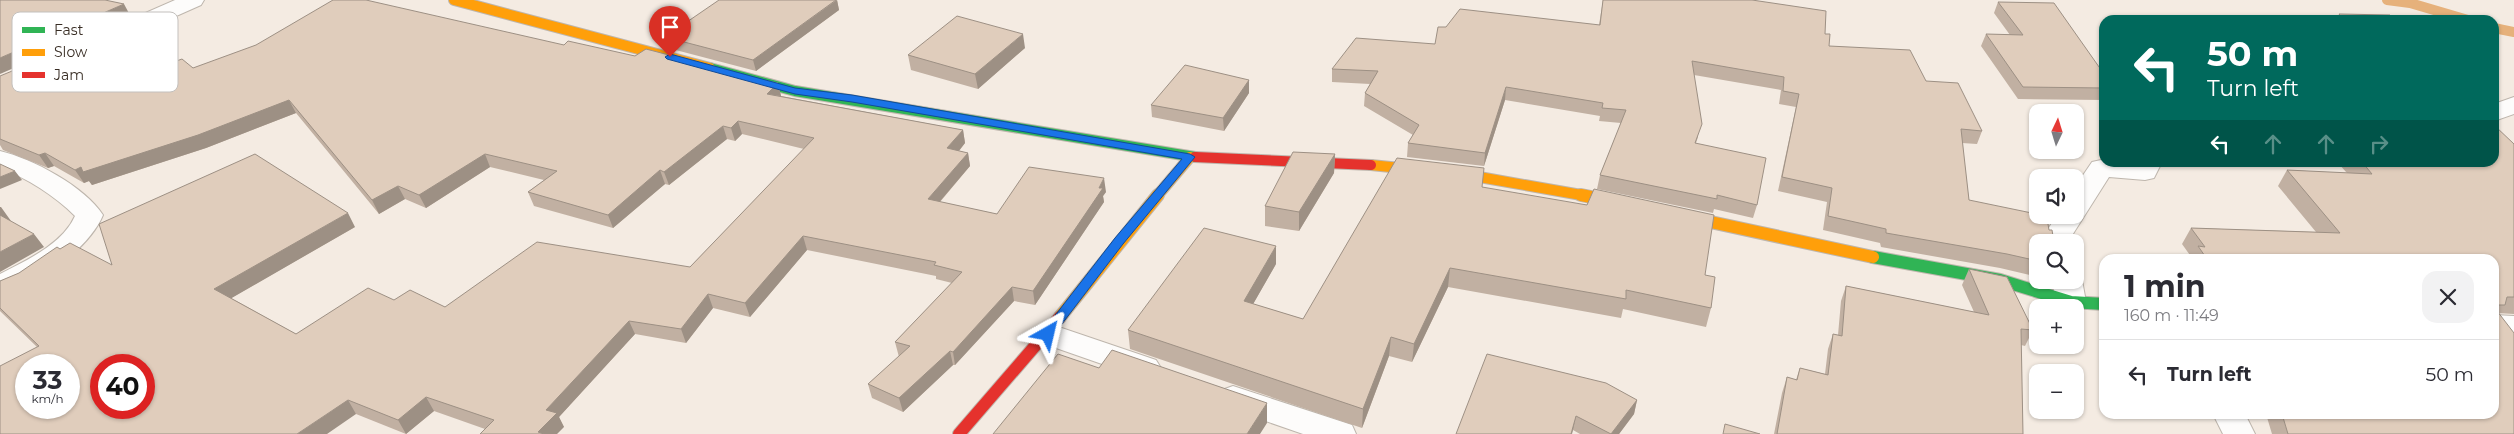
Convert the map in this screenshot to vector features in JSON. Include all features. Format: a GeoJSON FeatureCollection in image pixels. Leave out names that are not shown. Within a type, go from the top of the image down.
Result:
{"type":"FeatureCollection","features":[{"type":"Feature","properties":{"kind":"street"},"geometry":{"type":"LineString","coordinates":[[166,12],[193,0]]}},
{"type":"Feature","properties":{"kind":"street"},"geometry":{"type":"LineString","coordinates":[[454,0],[795,91],[852,98],[1190,157],[1414,167],[1504,179],[1634,206]]}},
{"type":"Feature","properties":{"kind":"street"},"geometry":{"type":"LineString","coordinates":[[2499,112],[2514,104]]}},
{"type":"Feature","properties":{"kind":"street"},"geometry":{"type":"LineString","coordinates":[[958,434],[1048,334],[1119,241],[1190,157]]}},
{"type":"Feature","properties":{"kind":"street"},"geometry":{"type":"LineString","coordinates":[[0,159],[21,167],[71,198],[88,215],[87,225],[77,236],[38,264],[0,287]]}},
{"type":"Feature","properties":{"kind":"street"},"geometry":{"type":"LineString","coordinates":[[2084,194],[2101,168],[2145,172],[2146,167]]}},
{"type":"Feature","properties":{"kind":"street"},"geometry":{"type":"LineString","coordinates":[[1662,212],[1850,253],[2069,291],[2099,302]]}},
{"type":"Feature","properties":{"kind":"street"},"geometry":{"type":"LineString","coordinates":[[2499,324],[2514,326]]}},
{"type":"Feature","properties":{"kind":"street"},"geometry":{"type":"LineString","coordinates":[[1048,334],[1170,377]]}},
{"type":"Feature","properties":{"kind":"street"},"geometry":{"type":"LineString","coordinates":[[1208,389],[1340,434]]}},
{"type":"Feature","properties":{"kind":"street"},"geometry":{"type":"LineString","coordinates":[[2232,419],[2239,434]]}},
{"type":"Feature","properties":{"kind":"building"},"geometry":{"type":"Polygon","coordinates":[[[0,0],[105,0],[124,4],[106,12],[12,12],[12,53],[0,58],[0,0]]]}},
{"type":"Feature","properties":{"kind":"building"},"geometry":{"type":"Polygon","coordinates":[[[333,0],[366,0],[564,45],[568,41],[635,56],[646,49],[734,72],[730,74],[778,83],[767,94],[963,130],[947,148],[968,153],[928,199],[997,214],[1029,167],[1104,178],[1099,188],[1103,188],[1033,291],[1012,287],[953,352],[950,351],[899,398],[868,384],[910,346],[895,342],[962,272],[934,265],[936,262],[803,236],[745,303],[708,294],[681,329],[629,321],[546,410],[557,413],[538,432],[544,434],[480,434],[494,420],[426,397],[398,420],[348,400],[297,434],[0,434],[0,366],[15,358],[15,419],[80,419],[80,354],[23,354],[39,346],[0,308],[0,281],[19,273],[57,247],[60,249],[70,243],[112,265],[99,224],[255,154],[348,213],[214,289],[296,334],[368,288],[394,300],[410,290],[445,307],[537,242],[690,267],[814,138],[738,121],[731,128],[723,126],[664,172],[660,170],[608,215],[528,192],[557,171],[485,154],[419,195],[398,186],[372,200],[289,100],[198,135],[83,172],[81,167],[75,170],[45,153],[39,155],[0,139],[0,76],[12,71],[12,92],[178,92],[178,60],[182,59],[193,68],[256,45],[333,0]]]}},
{"type":"Feature","properties":{"kind":"building"},"geometry":{"type":"Polygon","coordinates":[[[719,0],[836,0],[753,60],[665,37],[719,0]]]}},
{"type":"Feature","properties":{"kind":"building"},"geometry":{"type":"Polygon","coordinates":[[[1603,0],[1752,0],[1826,11],[1825,34],[1830,34],[1829,46],[1910,50],[1926,81],[1958,83],[1982,131],[1961,129],[1969,200],[2029,212],[2029,224],[2048,224],[2049,230],[2052,230],[2053,234],[2029,234],[2029,259],[1886,233],[1886,229],[1828,216],[1832,188],[1782,177],[1799,94],[1783,91],[1784,77],[1692,61],[1702,124],[1695,143],[1766,158],[1757,205],[1717,195],[1717,199],[1600,175],[1626,110],[1602,108],[1603,103],[1506,87],[1485,153],[1408,143],[1419,125],[1365,93],[1378,71],[1332,69],[1356,38],[1435,44],[1438,27],[1446,27],[1460,9],[1600,25],[1603,0]]]}},
{"type":"Feature","properties":{"kind":"building"},"geometry":{"type":"Polygon","coordinates":[[[1998,2],[2054,3],[2099,67],[2099,88],[2023,87],[1986,34],[2023,35],[1998,2]]]}},
{"type":"Feature","properties":{"kind":"building"},"geometry":{"type":"Polygon","coordinates":[[[2339,14],[2390,15],[2340,15],[2339,14]]]}},
{"type":"Feature","properties":{"kind":"building"},"geometry":{"type":"Polygon","coordinates":[[[957,16],[1023,34],[975,74],[908,55],[957,16]]]}},
{"type":"Feature","properties":{"kind":"building"},"geometry":{"type":"Polygon","coordinates":[[[1185,65],[1249,80],[1223,118],[1151,105],[1185,65]]]}},
{"type":"Feature","properties":{"kind":"building"},"geometry":{"type":"Polygon","coordinates":[[[2499,130],[2514,144],[2514,297],[2507,297],[2505,305],[2499,305],[2499,254],[2204,254],[2198,246],[2205,247],[2191,228],[2340,233],[2287,170],[2372,174],[2366,167],[2499,167],[2499,130]]]}},
{"type":"Feature","properties":{"kind":"building"},"geometry":{"type":"Polygon","coordinates":[[[1293,152],[1335,154],[1299,212],[1265,206],[1293,152]]]}},
{"type":"Feature","properties":{"kind":"building"},"geometry":{"type":"Polygon","coordinates":[[[1397,158],[1484,168],[1482,187],[1587,205],[1594,189],[1714,215],[1705,275],[1715,277],[1711,308],[1626,290],[1626,299],[1450,268],[1414,344],[1391,337],[1363,409],[1128,330],[1204,228],[1276,246],[1244,301],[1303,319],[1397,158]]]}},
{"type":"Feature","properties":{"kind":"building"},"geometry":{"type":"Polygon","coordinates":[[[0,164],[15,171],[0,177],[0,164]]]}},
{"type":"Feature","properties":{"kind":"building"},"geometry":{"type":"Polygon","coordinates":[[[0,215],[34,234],[0,252],[0,215]]]}},
{"type":"Feature","properties":{"kind":"building"},"geometry":{"type":"Polygon","coordinates":[[[1969,269],[2007,277],[2029,322],[2029,330],[2021,329],[2023,434],[1777,434],[1787,377],[1797,380],[1800,368],[1828,375],[1833,334],[1842,336],[1846,286],[1989,315],[1969,269]]]}},
{"type":"Feature","properties":{"kind":"building"},"geometry":{"type":"Polygon","coordinates":[[[2499,314],[2514,333],[2514,434],[2288,434],[2284,419],[2499,419],[2499,314]]]}},
{"type":"Feature","properties":{"kind":"building"},"geometry":{"type":"Polygon","coordinates":[[[1112,350],[1267,403],[1247,434],[993,434],[1058,354],[1099,368],[1112,350]]]}},
{"type":"Feature","properties":{"kind":"building"},"geometry":{"type":"Polygon","coordinates":[[[1487,354],[1606,383],[1637,400],[1611,434],[1576,416],[1571,434],[1456,434],[1487,354]]]}},
{"type":"Feature","properties":{"kind":"building"},"geometry":{"type":"Polygon","coordinates":[[[1725,424],[1760,434],[1723,434],[1725,424]]]}},
{"type":"Feature","properties":{"kind":"waterway"},"geometry":{"type":"LineString","coordinates":[[2387,0],[2410,3],[2451,15]]}},
{"type":"Feature","properties":{"kind":"waterway"},"geometry":{"type":"LineString","coordinates":[[2499,29],[2514,32]]}},
{"type":"Feature","properties":{"kind":"traffic: fast"},"geometry":{"type":"LineString","coordinates":[[710,68],[795,91],[1195,157]]}},
{"type":"Feature","properties":{"kind":"traffic: fast"},"geometry":{"type":"LineString","coordinates":[[1873,257],[2000,280],[2071,302],[2099,304]]}},
{"type":"Feature","properties":{"kind":"traffic: slow"},"geometry":{"type":"LineString","coordinates":[[454,0],[710,68]]}},
{"type":"Feature","properties":{"kind":"traffic: slow"},"geometry":{"type":"LineString","coordinates":[[1060,317],[1119,241],[1190,157]]}},
{"type":"Feature","properties":{"kind":"traffic: slow"},"geometry":{"type":"LineString","coordinates":[[1371,165],[1436,170],[1531,185],[1626,204]]}},
{"type":"Feature","properties":{"kind":"traffic: slow"},"geometry":{"type":"LineString","coordinates":[[1678,215],[1873,257]]}},
{"type":"Feature","properties":{"kind":"traffic: jam"},"geometry":{"type":"LineString","coordinates":[[1195,157],[1371,165]]}},
{"type":"Feature","properties":{"kind":"traffic: jam"},"geometry":{"type":"LineString","coordinates":[[959,434],[1060,317]]}},
{"type":"Feature","properties":{"kind":"route"},"geometry":{"type":"LineString","coordinates":[[670,57],[795,91],[852,98],[1020,129],[1190,157],[1119,241],[1048,334]]}}]}
